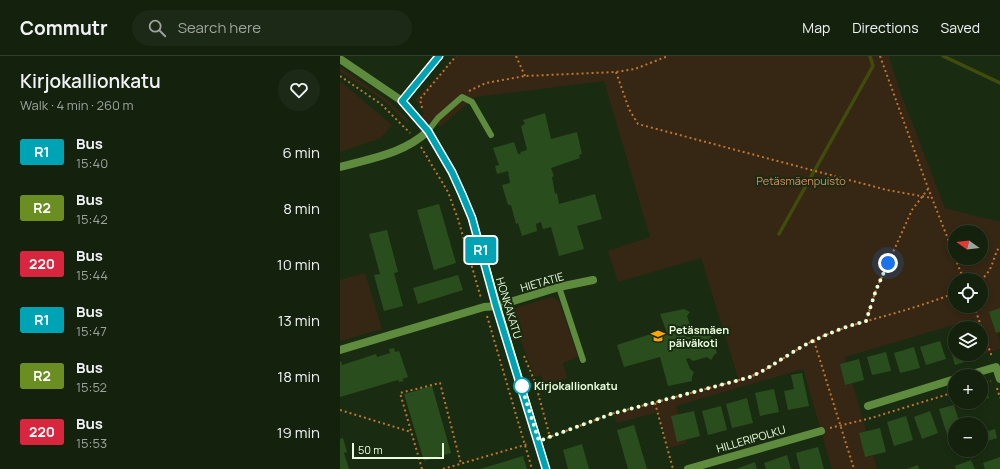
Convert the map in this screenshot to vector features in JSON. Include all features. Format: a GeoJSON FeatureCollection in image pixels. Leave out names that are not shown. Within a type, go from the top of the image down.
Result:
{"type":"FeatureCollection","features":[{"type":"Feature","properties":{"kind":"street"},"geometry":{"type":"LineString","coordinates":[[402,101],[439,56]]}},
{"type":"Feature","properties":{"kind":"street","name":"HONKAKATU"},"geometry":{"type":"LineString","coordinates":[[344,59],[402,101],[428,131],[452,172],[472,218],[496,306],[539,441],[546,469]]}},
{"type":"Feature","properties":{"kind":"street"},"geometry":{"type":"LineString","coordinates":[[340,167],[395,152],[417,140],[428,131]]}},
{"type":"Feature","properties":{"kind":"street","name":"HIETATIE"},"geometry":{"type":"LineString","coordinates":[[496,306],[559,287],[593,280]]}},
{"type":"Feature","properties":{"kind":"street"},"geometry":{"type":"LineString","coordinates":[[340,350],[484,307],[496,306]]}},
{"type":"Feature","properties":{"kind":"street"},"geometry":{"type":"LineString","coordinates":[[988,370],[994,368],[997,380]]}},
{"type":"Feature","properties":{"kind":"street"},"geometry":{"type":"LineString","coordinates":[[868,406],[948,381]]}},
{"type":"Feature","properties":{"kind":"street","name":"HILLERIPOLKU"},"geometry":{"type":"LineString","coordinates":[[688,469],[821,430]]}},
{"type":"Feature","properties":{"kind":"lane"},"geometry":{"type":"LineString","coordinates":[[428,131],[438,118],[462,97],[472,102],[491,135]]}},
{"type":"Feature","properties":{"kind":"lane"},"geometry":{"type":"LineString","coordinates":[[559,287],[583,360]]}},
{"type":"Feature","properties":{"kind":"path"},"geometry":{"type":"LineString","coordinates":[[406,130],[424,114],[420,99],[456,56]]}},
{"type":"Feature","properties":{"kind":"path"},"geometry":{"type":"LineString","coordinates":[[516,56],[525,76]]}},
{"type":"Feature","properties":{"kind":"path"},"geometry":{"type":"LineString","coordinates":[[462,97],[472,89],[486,83],[525,76],[616,72],[635,69],[668,56]]}},
{"type":"Feature","properties":{"kind":"path"},"geometry":{"type":"LineString","coordinates":[[880,56],[948,240]]}},
{"type":"Feature","properties":{"kind":"path"},"geometry":{"type":"LineString","coordinates":[[616,72],[629,109],[638,124],[887,190],[932,198]]}},
{"type":"Feature","properties":{"kind":"path"},"geometry":{"type":"LineString","coordinates":[[340,76],[381,104],[417,140],[448,192],[458,219],[532,469]]}},
{"type":"Feature","properties":{"kind":"path"},"geometry":{"type":"LineString","coordinates":[[866,321],[876,290],[912,210],[928,188]]}},
{"type":"Feature","properties":{"kind":"path"},"geometry":{"type":"LineString","coordinates":[[988,273],[1000,246]]}},
{"type":"Feature","properties":{"kind":"path"},"geometry":{"type":"LineString","coordinates":[[444,469],[539,441],[611,414],[747,378],[761,373],[790,353],[821,337],[866,321],[916,307],[948,296]]}},
{"type":"Feature","properties":{"kind":"path"},"geometry":{"type":"LineString","coordinates":[[976,313],[993,360],[994,368]]}},
{"type":"Feature","properties":{"kind":"path"},"geometry":{"type":"LineString","coordinates":[[814,341],[854,469]]}},
{"type":"Feature","properties":{"kind":"path"},"geometry":{"type":"LineString","coordinates":[[523,354],[535,382],[550,437]]}},
{"type":"Feature","properties":{"kind":"path"},"geometry":{"type":"LineString","coordinates":[[422,469],[400,393],[440,383],[461,464]]}},
{"type":"Feature","properties":{"kind":"path"},"geometry":{"type":"LineString","coordinates":[[821,430],[871,418],[948,394]]}},
{"type":"Feature","properties":{"kind":"path"},"geometry":{"type":"LineString","coordinates":[[655,403],[673,469]]}},
{"type":"Feature","properties":{"kind":"path"},"geometry":{"type":"LineString","coordinates":[[340,410],[411,432]]}},
{"type":"Feature","properties":{"kind":"green space","name":"Petäsmäenpuisto"},"geometry":{"type":"Polygon","coordinates":[[[456,56],[889,56],[901,94],[945,208],[1000,221],[1000,311],[991,314],[1000,342],[1000,349],[988,353],[988,321],[975,321],[974,319],[967,321],[948,321],[948,327],[845,357],[877,469],[832,469],[803,369],[676,406],[687,443],[669,448],[658,412],[617,423],[614,415],[738,378],[701,258],[618,282],[608,251],[650,237],[604,81],[475,97],[440,127],[433,120],[428,123],[418,119],[424,114],[422,108],[415,100],[456,56]]]}},
{"type":"Feature","properties":{"kind":"green space"},"geometry":{"type":"Polygon","coordinates":[[[340,67],[388,100],[409,121],[407,123],[384,101],[340,72],[340,67]]]}},
{"type":"Feature","properties":{"kind":"green space"},"geometry":{"type":"Polygon","coordinates":[[[340,81],[392,125],[381,138],[340,152],[340,81]]]}},
{"type":"Feature","properties":{"kind":"green space"},"geometry":{"type":"Polygon","coordinates":[[[365,273],[382,329],[340,341],[340,280],[365,273]]]}},
{"type":"Feature","properties":{"kind":"green space"},"geometry":{"type":"Polygon","coordinates":[[[552,297],[559,301],[578,357],[563,363],[567,378],[544,385],[541,375],[535,377],[512,319],[511,309],[552,297]]]}},
{"type":"Feature","properties":{"kind":"building"},"geometry":{"type":"Polygon","coordinates":[[[545,113],[551,139],[577,132],[582,154],[579,155],[580,158],[551,168],[554,176],[552,177],[555,194],[557,193],[559,204],[595,194],[602,219],[577,226],[584,249],[559,256],[551,227],[543,229],[541,222],[536,224],[537,231],[522,236],[518,223],[516,224],[511,205],[508,205],[502,185],[510,183],[508,171],[497,174],[495,166],[499,165],[493,148],[514,142],[518,154],[521,154],[520,152],[527,150],[521,126],[525,124],[523,120],[545,113]]]}},
{"type":"Feature","properties":{"kind":"building"},"geometry":{"type":"Polygon","coordinates":[[[439,204],[456,263],[434,270],[417,210],[439,204]]]}},
{"type":"Feature","properties":{"kind":"building"},"geometry":{"type":"Polygon","coordinates":[[[387,230],[398,272],[394,273],[403,306],[384,311],[374,275],[380,274],[369,234],[387,230]]]}},
{"type":"Feature","properties":{"kind":"building"},"geometry":{"type":"Polygon","coordinates":[[[458,275],[463,290],[418,304],[413,288],[458,275]]]}},
{"type":"Feature","properties":{"kind":"building"},"geometry":{"type":"Polygon","coordinates":[[[1000,308],[1000,332],[996,333],[989,312],[1000,308]]]}},
{"type":"Feature","properties":{"kind":"building"},"geometry":{"type":"Polygon","coordinates":[[[684,309],[690,312],[687,316],[691,328],[686,337],[692,337],[693,335],[709,330],[717,353],[711,360],[707,357],[693,361],[689,358],[686,359],[690,369],[694,372],[692,381],[668,386],[660,357],[624,367],[617,345],[651,334],[655,337],[667,333],[660,314],[684,309]]]}},
{"type":"Feature","properties":{"kind":"building"},"geometry":{"type":"Polygon","coordinates":[[[940,341],[946,359],[926,365],[920,347],[940,341]]]}},
{"type":"Feature","properties":{"kind":"building"},"geometry":{"type":"Polygon","coordinates":[[[914,347],[920,368],[900,373],[894,353],[914,347]]]}},
{"type":"Feature","properties":{"kind":"building"},"geometry":{"type":"Polygon","coordinates":[[[394,348],[395,352],[399,351],[408,377],[402,379],[404,381],[399,382],[398,380],[340,397],[341,361],[342,365],[376,354],[377,357],[390,353],[389,349],[394,348]]]}},
{"type":"Feature","properties":{"kind":"building"},"geometry":{"type":"Polygon","coordinates":[[[886,352],[891,371],[872,375],[867,357],[886,352]]]}},
{"type":"Feature","properties":{"kind":"building"},"geometry":{"type":"Polygon","coordinates":[[[859,359],[864,380],[845,385],[840,364],[859,359]]]}},
{"type":"Feature","properties":{"kind":"building"},"geometry":{"type":"Polygon","coordinates":[[[954,361],[968,361],[955,365],[954,361]]]}},
{"type":"Feature","properties":{"kind":"building"},"geometry":{"type":"Polygon","coordinates":[[[802,373],[809,406],[788,410],[784,391],[794,389],[791,375],[802,373]]]}},
{"type":"Feature","properties":{"kind":"building"},"geometry":{"type":"Polygon","coordinates":[[[432,386],[451,453],[424,461],[404,394],[432,386]]]}},
{"type":"Feature","properties":{"kind":"building"},"geometry":{"type":"Polygon","coordinates":[[[774,389],[779,412],[760,416],[755,393],[774,389]]]}},
{"type":"Feature","properties":{"kind":"building"},"geometry":{"type":"Polygon","coordinates":[[[747,398],[753,423],[732,428],[726,404],[747,398]]]}},
{"type":"Feature","properties":{"kind":"building"},"geometry":{"type":"Polygon","coordinates":[[[721,406],[727,430],[708,435],[702,411],[721,406]]]}},
{"type":"Feature","properties":{"kind":"building"},"geometry":{"type":"Polygon","coordinates":[[[948,407],[948,409],[955,409],[958,417],[948,417],[948,438],[939,409],[948,407]]]}},
{"type":"Feature","properties":{"kind":"building"},"geometry":{"type":"Polygon","coordinates":[[[694,411],[700,436],[677,442],[671,416],[694,411]]]}},
{"type":"Feature","properties":{"kind":"building"},"geometry":{"type":"Polygon","coordinates":[[[930,411],[938,433],[922,439],[914,417],[930,411]]]}},
{"type":"Feature","properties":{"kind":"building"},"geometry":{"type":"Polygon","coordinates":[[[906,416],[913,440],[894,446],[887,422],[906,416]]]}},
{"type":"Feature","properties":{"kind":"building"},"geometry":{"type":"Polygon","coordinates":[[[634,425],[647,469],[628,469],[617,430],[634,425]]]}},
{"type":"Feature","properties":{"kind":"building"},"geometry":{"type":"Polygon","coordinates":[[[880,428],[886,452],[865,457],[859,433],[880,428]]]}},
{"type":"Feature","properties":{"kind":"building"},"geometry":{"type":"Polygon","coordinates":[[[995,429],[997,438],[988,441],[988,431],[995,429]]]}},
{"type":"Feature","properties":{"kind":"building"},"geometry":{"type":"Polygon","coordinates":[[[343,438],[347,452],[344,453],[349,469],[340,469],[340,439],[343,438]]]}},
{"type":"Feature","properties":{"kind":"building"},"geometry":{"type":"Polygon","coordinates":[[[582,444],[589,469],[568,469],[563,450],[582,444]]]}},
{"type":"Feature","properties":{"kind":"building"},"geometry":{"type":"Polygon","coordinates":[[[818,447],[824,469],[800,469],[796,453],[818,447]]]}},
{"type":"Feature","properties":{"kind":"building"},"geometry":{"type":"Polygon","coordinates":[[[787,455],[791,469],[766,469],[764,463],[787,455]]]}},
{"type":"Feature","properties":{"kind":"building"},"geometry":{"type":"Polygon","coordinates":[[[523,456],[527,469],[480,469],[523,456]]]}},
{"type":"Feature","properties":{"kind":"building"},"geometry":{"type":"Polygon","coordinates":[[[1000,457],[1000,469],[985,469],[983,463],[1000,457]]]}},
{"type":"Feature","properties":{"kind":"building"},"geometry":{"type":"Polygon","coordinates":[[[971,460],[975,469],[956,469],[955,466],[971,460]]]}},
{"type":"Feature","properties":{"kind":"building"},"geometry":{"type":"Polygon","coordinates":[[[755,462],[757,469],[736,469],[755,462]]]}},
{"type":"Feature","properties":{"kind":"building"},"geometry":{"type":"Polygon","coordinates":[[[918,465],[919,469],[907,469],[918,465]]]}},
{"type":"Feature","properties":{"kind":"waterway"},"geometry":{"type":"LineString","coordinates":[[779,234],[873,66],[870,56]]}},
{"type":"Feature","properties":{"kind":"waterway"},"geometry":{"type":"LineString","coordinates":[[943,56],[1000,83]]}},
{"type":"Feature","properties":{"kind":"bus line","name":"R1"},"geometry":{"type":"LineString","coordinates":[[439,56],[402,101],[428,131],[452,172],[472,218],[496,306],[539,441],[546,469]]}},
{"type":"Feature","properties":{"kind":"place","name":"Petäsmäen päiväkoti"},"geometry":{"type":"Point","coordinates":[658,336]}},
{"type":"Feature","properties":{"kind":"place","name":"Kirjokallionkatu"},"geometry":{"type":"Point","coordinates":[522,386]}},
{"type":"Feature","properties":{"kind":"route"},"geometry":{"type":"LineString","coordinates":[[522,386],[521,385],[539,441],[611,414],[747,378],[761,373],[790,353],[821,337],[866,321],[876,290],[888,263]]}}]}
